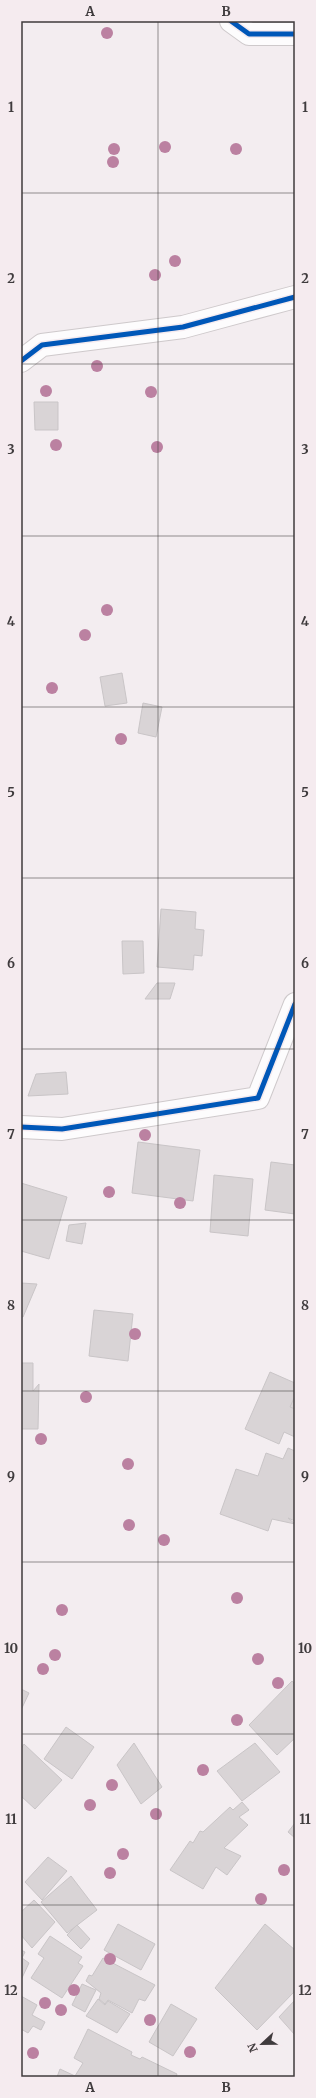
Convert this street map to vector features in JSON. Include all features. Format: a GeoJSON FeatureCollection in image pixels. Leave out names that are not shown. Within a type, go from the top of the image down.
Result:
{"type":"FeatureCollection","features":[{"type":"Feature","properties":{"kind":"street"},"geometry":{"type":"LineString","coordinates":[[232,21],[249,34],[295,34]]}},
{"type":"Feature","properties":{"kind":"street"},"geometry":{"type":"LineString","coordinates":[[21,361],[42,345],[182,327],[295,297]]}},
{"type":"Feature","properties":{"kind":"street"},"geometry":{"type":"LineString","coordinates":[[21,1127],[62,1129],[258,1098],[295,1004]]}},
{"type":"Feature","properties":{"kind":"building"},"geometry":{"type":"Polygon","coordinates":[[[34,402],[58,402],[58,430],[35,430],[34,402]]]}},
{"type":"Feature","properties":{"kind":"building"},"geometry":{"type":"Polygon","coordinates":[[[122,673],[127,703],[105,706],[100,677],[122,673]]]}},
{"type":"Feature","properties":{"kind":"building"},"geometry":{"type":"Polygon","coordinates":[[[143,703],[162,707],[156,737],[138,733],[143,703]]]}},
{"type":"Feature","properties":{"kind":"building"},"geometry":{"type":"Polygon","coordinates":[[[161,909],[196,912],[195,929],[204,930],[202,956],[194,955],[193,970],[157,967],[161,909]]]}},
{"type":"Feature","properties":{"kind":"building"},"geometry":{"type":"Polygon","coordinates":[[[122,941],[143,941],[144,973],[123,974],[122,941]]]}},
{"type":"Feature","properties":{"kind":"building"},"geometry":{"type":"Polygon","coordinates":[[[157,983],[175,983],[170,999],[145,999],[157,983]]]}},
{"type":"Feature","properties":{"kind":"building"},"geometry":{"type":"Polygon","coordinates":[[[66,1072],[68,1094],[28,1096],[36,1074],[66,1072]]]}},
{"type":"Feature","properties":{"kind":"building"},"geometry":{"type":"Polygon","coordinates":[[[138,1142],[200,1150],[193,1201],[132,1193],[138,1142]]]}},
{"type":"Feature","properties":{"kind":"building"},"geometry":{"type":"Polygon","coordinates":[[[271,1162],[295,1165],[295,1214],[265,1210],[271,1162]]]}},
{"type":"Feature","properties":{"kind":"building"},"geometry":{"type":"Polygon","coordinates":[[[214,1175],[253,1179],[248,1236],[210,1232],[214,1175]]]}},
{"type":"Feature","properties":{"kind":"building"},"geometry":{"type":"Polygon","coordinates":[[[21,1183],[67,1197],[49,1259],[21,1251],[21,1183]]]}},
{"type":"Feature","properties":{"kind":"building"},"geometry":{"type":"Polygon","coordinates":[[[86,1223],[82,1244],[66,1241],[69,1225],[86,1223]]]}},
{"type":"Feature","properties":{"kind":"building"},"geometry":{"type":"Polygon","coordinates":[[[21,1283],[37,1284],[23,1317],[21,1317],[21,1283]]]}},
{"type":"Feature","properties":{"kind":"building"},"geometry":{"type":"Polygon","coordinates":[[[94,1310],[133,1314],[128,1361],[89,1356],[94,1310]]]}},
{"type":"Feature","properties":{"kind":"building"},"geometry":{"type":"Polygon","coordinates":[[[21,1363],[33,1363],[33,1391],[39,1384],[38,1429],[21,1429],[21,1363]]]}},
{"type":"Feature","properties":{"kind":"building"},"geometry":{"type":"Polygon","coordinates":[[[270,1372],[295,1383],[295,1437],[284,1432],[279,1444],[245,1429],[270,1372]]]}},
{"type":"Feature","properties":{"kind":"building"},"geometry":{"type":"Polygon","coordinates":[[[295,1398],[295,1409],[290,1407],[295,1398]]]}},
{"type":"Feature","properties":{"kind":"building"},"geometry":{"type":"Polygon","coordinates":[[[288,1448],[295,1451],[295,1521],[288,1518],[295,1524],[272,1519],[268,1531],[220,1514],[236,1469],[258,1476],[266,1453],[283,1459],[288,1448]]]}},
{"type":"Feature","properties":{"kind":"building"},"geometry":{"type":"Polygon","coordinates":[[[292,1681],[295,1684],[295,1738],[277,1755],[249,1725],[292,1681]]]}},
{"type":"Feature","properties":{"kind":"building"},"geometry":{"type":"Polygon","coordinates":[[[21,1689],[29,1693],[21,1710],[21,1689]]]}},
{"type":"Feature","properties":{"kind":"building"},"geometry":{"type":"Polygon","coordinates":[[[66,1727],[94,1747],[72,1779],[44,1759],[66,1727]]]}},
{"type":"Feature","properties":{"kind":"building"},"geometry":{"type":"Polygon","coordinates":[[[134,1743],[162,1787],[141,1804],[117,1765],[134,1743]]]}},
{"type":"Feature","properties":{"kind":"building"},"geometry":{"type":"Polygon","coordinates":[[[255,1743],[280,1772],[242,1801],[217,1771],[255,1743]]]}},
{"type":"Feature","properties":{"kind":"building"},"geometry":{"type":"Polygon","coordinates":[[[24,1744],[62,1780],[35,1809],[21,1796],[21,1749],[24,1744]]]}},
{"type":"Feature","properties":{"kind":"building"},"geometry":{"type":"Polygon","coordinates":[[[242,1802],[249,1810],[239,1817],[248,1825],[224,1848],[241,1856],[227,1875],[216,1867],[203,1889],[170,1870],[190,1841],[193,1843],[200,1831],[203,1832],[230,1807],[233,1810],[242,1802]]]}},
{"type":"Feature","properties":{"kind":"building"},"geometry":{"type":"Polygon","coordinates":[[[295,1823],[295,1838],[288,1832],[295,1823]]]}},
{"type":"Feature","properties":{"kind":"building"},"geometry":{"type":"Polygon","coordinates":[[[48,1857],[67,1871],[42,1900],[25,1882],[48,1857]]]}},
{"type":"Feature","properties":{"kind":"building"},"geometry":{"type":"Polygon","coordinates":[[[71,1876],[97,1910],[67,1933],[41,1902],[71,1876]]]}},
{"type":"Feature","properties":{"kind":"building"},"geometry":{"type":"Polygon","coordinates":[[[34,1900],[55,1922],[32,1948],[21,1935],[21,1912],[34,1900]]]}},
{"type":"Feature","properties":{"kind":"building"},"geometry":{"type":"Polygon","coordinates":[[[118,1924],[155,1944],[141,1970],[104,1950],[118,1924]]]}},
{"type":"Feature","properties":{"kind":"building"},"geometry":{"type":"Polygon","coordinates":[[[265,1924],[295,1950],[295,1991],[257,2030],[215,1988],[265,1924]]]}},
{"type":"Feature","properties":{"kind":"building"},"geometry":{"type":"Polygon","coordinates":[[[77,1925],[90,1939],[81,1949],[67,1935],[77,1925]]]}},
{"type":"Feature","properties":{"kind":"building"},"geometry":{"type":"Polygon","coordinates":[[[50,1936],[82,1957],[78,1963],[83,1966],[62,1998],[31,1978],[44,1958],[38,1954],[50,1936]]]}},
{"type":"Feature","properties":{"kind":"building"},"geometry":{"type":"Polygon","coordinates":[[[21,1950],[25,1952],[22,1958],[29,1963],[21,1980],[21,1950]]]}},
{"type":"Feature","properties":{"kind":"building"},"geometry":{"type":"Polygon","coordinates":[[[103,1958],[155,1985],[145,2001],[139,1999],[132,2013],[108,2000],[105,2004],[99,1999],[101,1993],[86,1981],[89,1975],[92,1976],[103,1958]]]}},
{"type":"Feature","properties":{"kind":"building"},"geometry":{"type":"Polygon","coordinates":[[[82,1984],[96,1990],[85,2012],[72,2005],[82,1984]]]}},
{"type":"Feature","properties":{"kind":"building"},"geometry":{"type":"Polygon","coordinates":[[[21,1996],[37,2005],[32,2015],[45,2022],[41,2030],[33,2026],[28,2033],[21,2029],[21,1996]]]}},
{"type":"Feature","properties":{"kind":"building"},"geometry":{"type":"Polygon","coordinates":[[[98,1999],[105,2005],[108,2001],[130,2014],[117,2033],[86,2016],[98,1999]]]}},
{"type":"Feature","properties":{"kind":"building"},"geometry":{"type":"Polygon","coordinates":[[[295,2000],[295,2035],[279,2017],[295,2000]]]}},
{"type":"Feature","properties":{"kind":"building"},"geometry":{"type":"Polygon","coordinates":[[[171,2004],[197,2019],[173,2056],[149,2042],[171,2004]]]}},
{"type":"Feature","properties":{"kind":"building"},"geometry":{"type":"Polygon","coordinates":[[[88,2029],[132,2052],[131,2055],[140,2059],[142,2057],[177,2074],[176,2077],[57,2077],[60,2069],[75,2076],[83,2063],[74,2058],[88,2029]]]}},
{"type":"Feature","properties":{"kind":"cycle path"},"geometry":{"type":"LineString","coordinates":[[231,21],[249,34],[295,34]]}},
{"type":"Feature","properties":{"kind":"cycle path"},"geometry":{"type":"LineString","coordinates":[[21,361],[42,345],[183,327],[295,297]]}},
{"type":"Feature","properties":{"kind":"cycle path"},"geometry":{"type":"LineString","coordinates":[[21,1127],[62,1129],[258,1098],[295,1004]]}}]}
